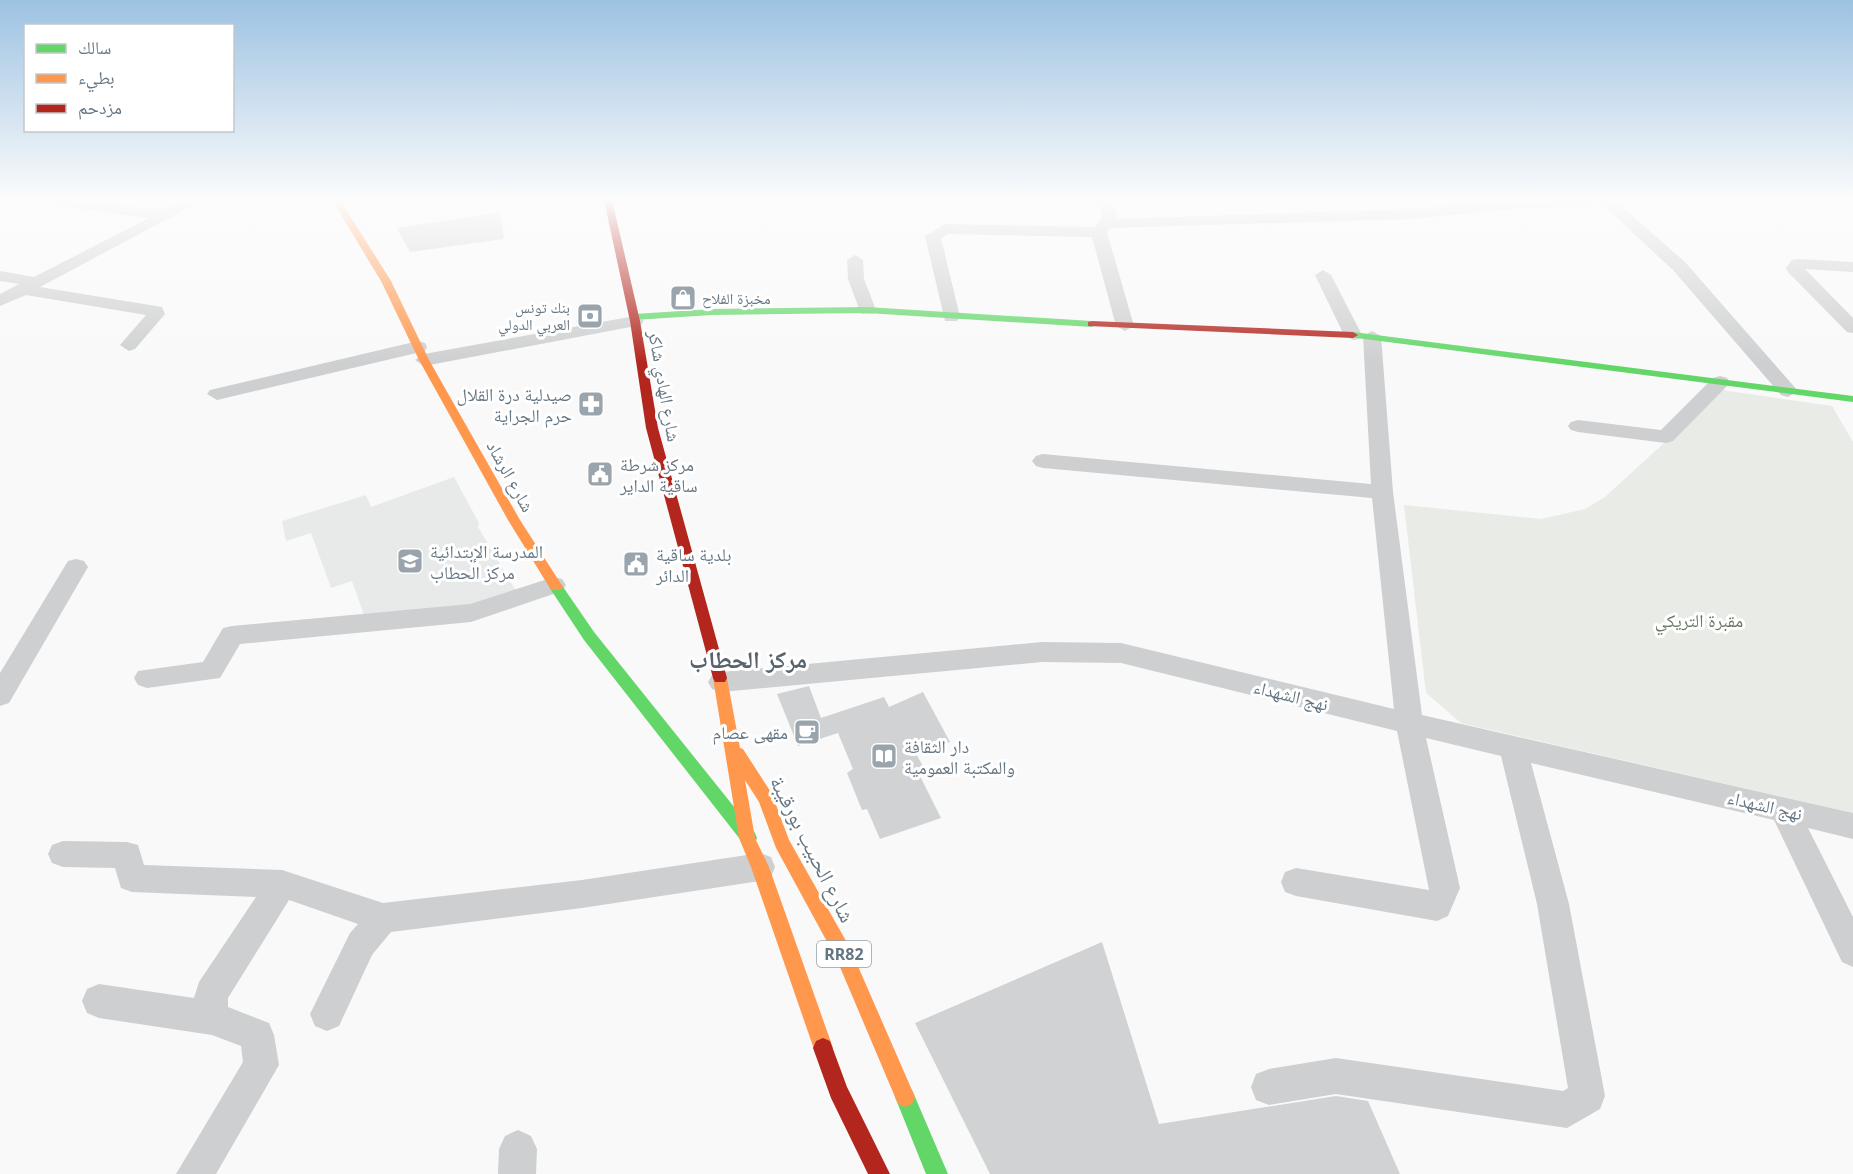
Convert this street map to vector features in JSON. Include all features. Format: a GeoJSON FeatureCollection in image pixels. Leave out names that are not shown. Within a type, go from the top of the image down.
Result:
{"type":"FeatureCollection","features":[{"type":"Feature","properties":{"kind":"street"},"geometry":{"type":"LineString","coordinates":[[0,301],[88,255]]}},
{"type":"Feature","properties":{"kind":"street","name":"شارع الرشاد"},"geometry":{"type":"LineString","coordinates":[[370,255],[386,281],[421,353],[514,520],[554,585],[589,636],[747,838]]}},
{"type":"Feature","properties":{"kind":"street","name":"شارع الهادي شاكر"},"geometry":{"type":"LineString","coordinates":[[620,255],[634,319],[652,428],[721,682]]}},
{"type":"Feature","properties":{"kind":"street"},"geometry":{"type":"LineString","coordinates":[[937,255],[951,317]]}},
{"type":"Feature","properties":{"kind":"street"},"geometry":{"type":"LineString","coordinates":[[1108,255],[1125,326]]}},
{"type":"Feature","properties":{"kind":"street"},"geometry":{"type":"LineString","coordinates":[[1668,255],[1788,391]]}},
{"type":"Feature","properties":{"kind":"street"},"geometry":{"type":"LineString","coordinates":[[855,260],[856,279],[867,310]]}},
{"type":"Feature","properties":{"kind":"street"},"geometry":{"type":"LineString","coordinates":[[1853,267],[1798,264],[1794,268],[1853,328]]}},
{"type":"Feature","properties":{"kind":"street"},"geometry":{"type":"LineString","coordinates":[[1296,882],[1437,906],[1445,888],[1409,723],[1363,335],[1323,275]]}},
{"type":"Feature","properties":{"kind":"street"},"geometry":{"type":"LineString","coordinates":[[0,276],[29,286],[156,311],[156,314],[129,345]]}},
{"type":"Feature","properties":{"kind":"street"},"geometry":{"type":"LineString","coordinates":[[218,394],[421,353],[634,319],[712,312],[867,310],[1125,326],[1363,335],[1853,399]]}},
{"type":"Feature","properties":{"kind":"street"},"geometry":{"type":"LineString","coordinates":[[1578,426],[1666,437],[1702,403],[1719,382]]}},
{"type":"Feature","properties":{"kind":"street"},"geometry":{"type":"LineString","coordinates":[[1042,461],[1382,492]]}},
{"type":"Feature","properties":{"kind":"street"},"geometry":{"type":"LineString","coordinates":[[0,696],[76,567]]}},
{"type":"Feature","properties":{"kind":"street"},"geometry":{"type":"LineString","coordinates":[[147,678],[211,671],[232,635],[471,613],[554,585]]}},
{"type":"Feature","properties":{"kind":"street","name":"نهج الشهداء"},"geometry":{"type":"LineString","coordinates":[[721,682],[1080,650],[1121,653],[1409,723],[1853,826]]}},
{"type":"Feature","properties":{"kind":"street","name":"شارع الحبيب بورقيبة"},"geometry":{"type":"LineString","coordinates":[[721,682],[738,795],[747,838],[760,867],[838,1091],[879,1174]]}},
{"type":"Feature","properties":{"kind":"street","name":"شارع الحبيب بورقيبة"},"geometry":{"type":"LineString","coordinates":[[731,745],[766,799],[783,843],[844,954],[937,1174]]}},
{"type":"Feature","properties":{"kind":"street"},"geometry":{"type":"LineString","coordinates":[[1269,1087],[1336,1076],[1567,1110],[1587,1096],[1553,904],[1513,747]]}},
{"type":"Feature","properties":{"kind":"street","name":"شارع الرشاد"},"geometry":{"type":"LineString","coordinates":[[681,753],[738,795],[766,799]]}},
{"type":"Feature","properties":{"kind":"street"},"geometry":{"type":"LineString","coordinates":[[1784,809],[1853,951]]}},
{"type":"Feature","properties":{"kind":"street"},"geometry":{"type":"LineString","coordinates":[[747,838],[783,843]]}},
{"type":"Feature","properties":{"kind":"street"},"geometry":{"type":"LineString","coordinates":[[63,854],[128,855],[132,878],[282,884],[383,918],[582,894],[760,867]]}},
{"type":"Feature","properties":{"kind":"street"},"geometry":{"type":"LineString","coordinates":[[212,1018],[211,994],[282,884]]}},
{"type":"Feature","properties":{"kind":"street"},"geometry":{"type":"LineString","coordinates":[[327,1014],[361,944],[383,918]]}},
{"type":"Feature","properties":{"kind":"street"},"geometry":{"type":"LineString","coordinates":[[99,1001],[212,1018],[257,1035],[261,1065],[195,1174]]}},
{"type":"Feature","properties":{"kind":"shaded area","name":"المدرسة الإبتدائية مركز الحطاب"},"geometry":{"type":"Polygon","coordinates":[[[454,477],[479,523],[478,527],[516,591],[488,603],[365,618],[352,581],[331,588],[311,533],[286,541],[282,521],[366,495],[371,507],[454,477]]]}},
{"type":"Feature","properties":{"kind":"green space","name":"مقبرة التريكي"},"geometry":{"type":"Polygon","coordinates":[[[1722,390],[1832,406],[1853,442],[1853,813],[1461,723],[1426,693],[1404,505],[1541,519],[1585,509],[1605,497],[1722,390]]]}},
{"type":"Feature","properties":{"kind":"building"},"geometry":{"type":"Polygon","coordinates":[[[809,686],[821,718],[884,697],[889,707],[923,692],[950,742],[916,754],[926,771],[919,774],[941,818],[880,839],[867,809],[862,810],[847,773],[853,769],[838,733],[798,746],[777,694],[809,686]]]}},
{"type":"Feature","properties":{"kind":"building"},"geometry":{"type":"Polygon","coordinates":[[[1102,942],[1159,1124],[1336,1096],[1368,1101],[1400,1174],[990,1174],[915,1023],[1102,942]]]}},
{"type":"Feature","properties":{"kind":"traffic: fast"},"geometry":{"type":"LineString","coordinates":[[634,317],[712,312],[867,310],[1092,324]]}},
{"type":"Feature","properties":{"kind":"traffic: fast"},"geometry":{"type":"LineString","coordinates":[[1353,335],[1853,399]]}},
{"type":"Feature","properties":{"kind":"traffic: fast"},"geometry":{"type":"LineString","coordinates":[[556,587],[589,636],[749,838]]}},
{"type":"Feature","properties":{"kind":"traffic: fast"},"geometry":{"type":"LineString","coordinates":[[905,1097],[937,1174]]}},
{"type":"Feature","properties":{"kind":"traffic: slow"},"geometry":{"type":"LineString","coordinates":[[370,255],[386,281],[424,360],[514,520],[556,587]]}},
{"type":"Feature","properties":{"kind":"traffic: slow"},"geometry":{"type":"LineString","coordinates":[[720,678],[747,838],[760,867],[823,1048]]}},
{"type":"Feature","properties":{"kind":"traffic: slow"},"geometry":{"type":"LineString","coordinates":[[737,754],[766,799],[782,843],[844,954],[905,1097]]}},
{"type":"Feature","properties":{"kind":"traffic: jam"},"geometry":{"type":"LineString","coordinates":[[620,255],[635,321],[652,428],[720,678]]}},
{"type":"Feature","properties":{"kind":"traffic: jam"},"geometry":{"type":"LineString","coordinates":[[1092,324],[1353,335]]}},
{"type":"Feature","properties":{"kind":"traffic: jam"},"geometry":{"type":"LineString","coordinates":[[823,1048],[838,1091],[879,1174]]}},
{"type":"Feature","properties":{"kind":"place","name":"مخبزة الفلاح"},"geometry":{"type":"Point","coordinates":[683,298]}},
{"type":"Feature","properties":{"kind":"place","name":"بنك تونس العربي الدولي"},"geometry":{"type":"Point","coordinates":[590,316]}},
{"type":"Feature","properties":{"kind":"place","name":"صيدلية درة القلال حرم الجراية"},"geometry":{"type":"Point","coordinates":[591,404]}},
{"type":"Feature","properties":{"kind":"place","name":"مركز شرطة ساقية الداير"},"geometry":{"type":"Point","coordinates":[600,474]}},
{"type":"Feature","properties":{"kind":"place","name":"المدرسة الإبتدائية مركز الحطاب"},"geometry":{"type":"Point","coordinates":[410,561]}},
{"type":"Feature","properties":{"kind":"place","name":"بلدية ساقية الدائر"},"geometry":{"type":"Point","coordinates":[636,564]}},
{"type":"Feature","properties":{"kind":"place","name":"مقهى عصام"},"geometry":{"type":"Point","coordinates":[807,732]}},
{"type":"Feature","properties":{"kind":"place","name":"دار الثقافة والمكتبة العمومية"},"geometry":{"type":"Point","coordinates":[884,756]}},
{"type":"Feature","properties":{"kind":"district","name":"مركز الحطاب"},"geometry":{"type":"Point","coordinates":[748,658]}}]}
